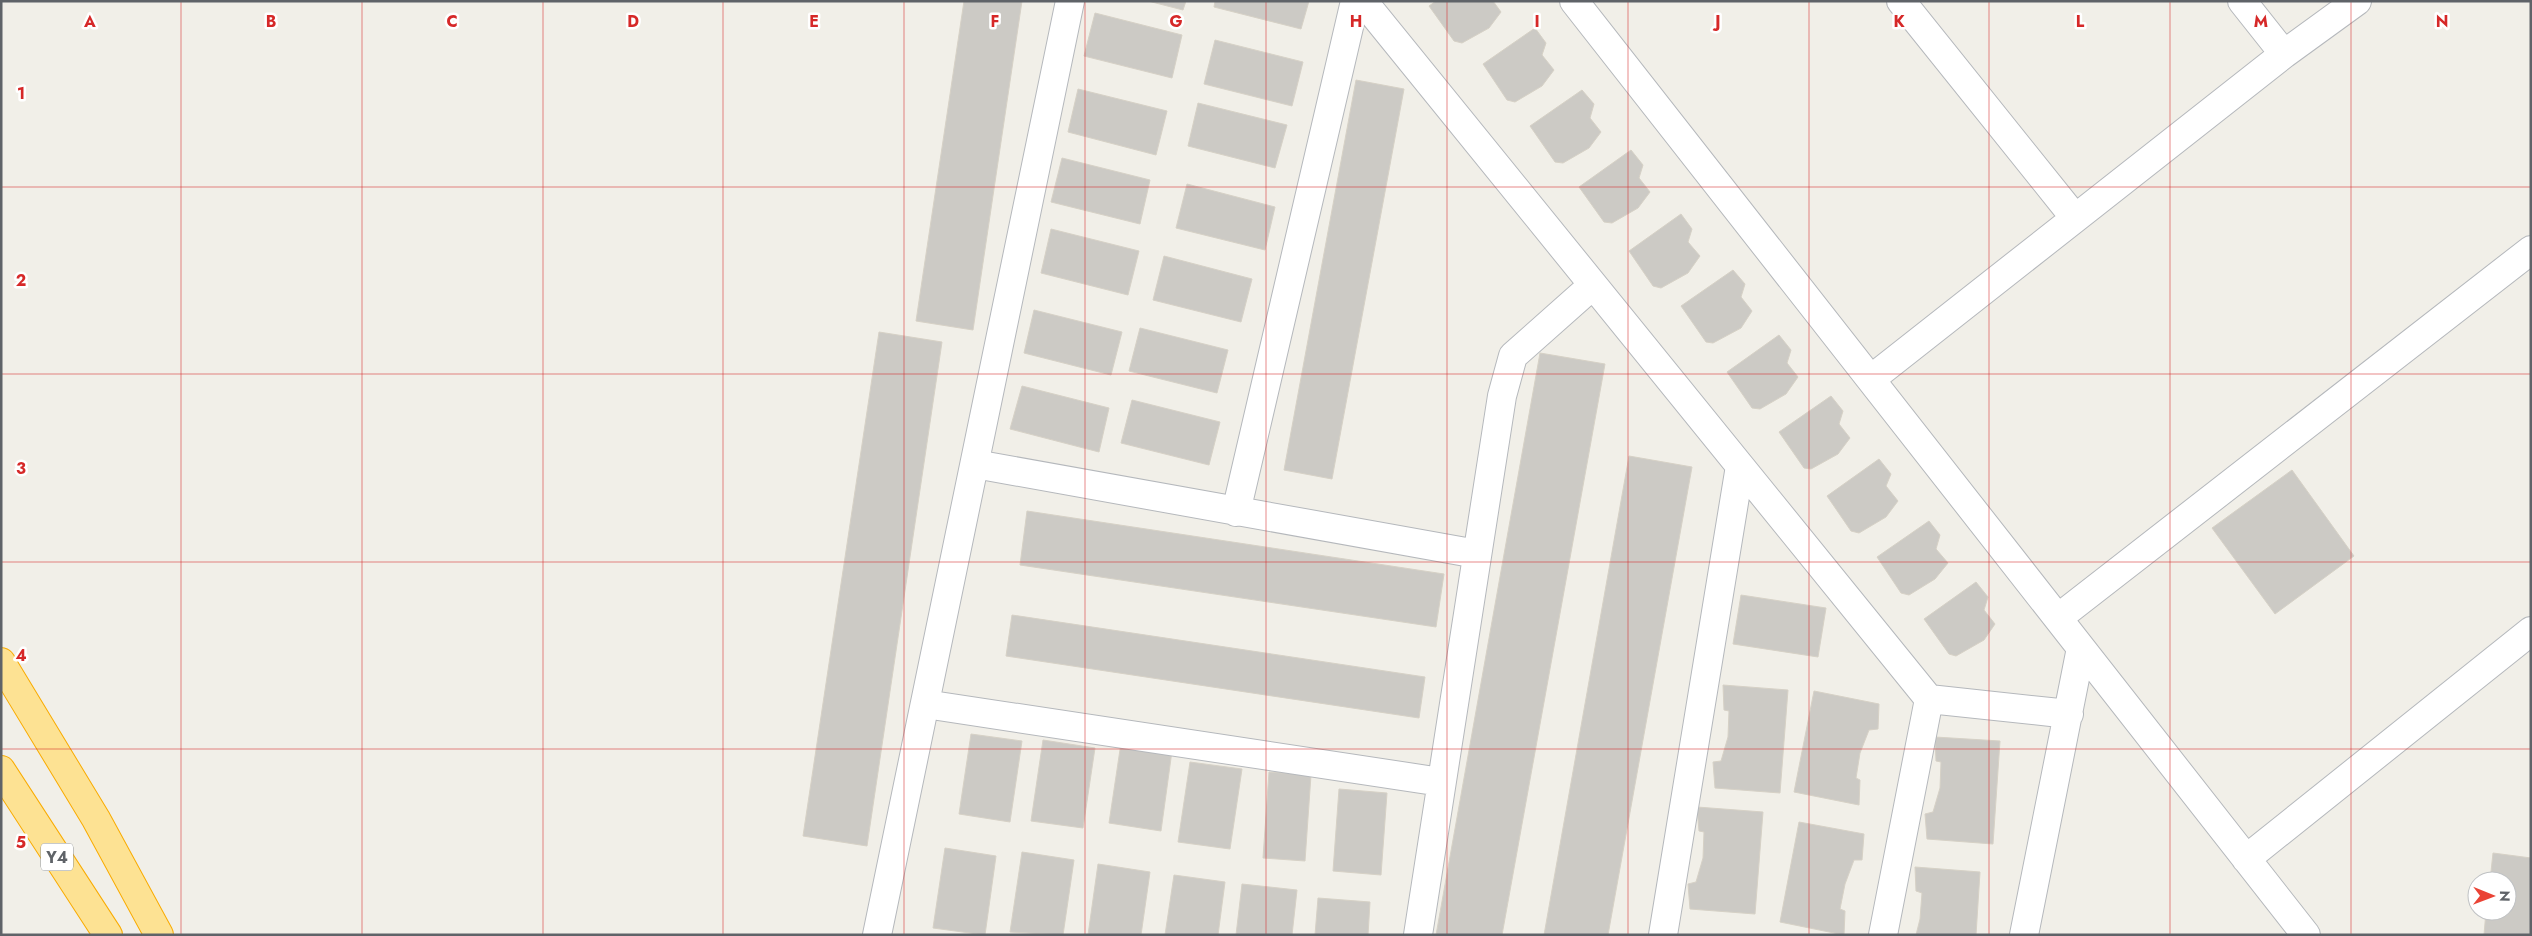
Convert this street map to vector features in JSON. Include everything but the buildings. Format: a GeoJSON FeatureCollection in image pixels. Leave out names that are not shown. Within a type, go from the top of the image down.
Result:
{"type":"FeatureCollection","features":[{"type":"Feature","properties":{"kind":"highway"},"geometry":{"type":"LineString","coordinates":[[1,662],[96,819],[159,935]]}},
{"type":"Feature","properties":{"kind":"highway","name":"Y4"},"geometry":{"type":"LineString","coordinates":[[1,770],[108,935]]}},
{"type":"Feature","properties":{"kind":"street"},"geometry":{"type":"LineString","coordinates":[[877,935],[1070,1]]}},
{"type":"Feature","properties":{"kind":"street"},"geometry":{"type":"LineString","coordinates":[[1236,512],[1355,1]]}},
{"type":"Feature","properties":{"kind":"street"},"geometry":{"type":"LineString","coordinates":[[1363,1],[1929,699],[2068,714]]}},
{"type":"Feature","properties":{"kind":"street"},"geometry":{"type":"LineString","coordinates":[[1574,1],[2306,935]]}},
{"type":"Feature","properties":{"kind":"street"},"geometry":{"type":"LineString","coordinates":[[1901,1],[2075,218]]}},
{"type":"Feature","properties":{"kind":"street"},"geometry":{"type":"LineString","coordinates":[[2242,1],[2284,54]]}},
{"type":"Feature","properties":{"kind":"street"},"geometry":{"type":"LineString","coordinates":[[1870,379],[2284,54],[2357,1]]}},
{"type":"Feature","properties":{"kind":"street"},"geometry":{"type":"LineString","coordinates":[[2058,618],[2531,250]]}},
{"type":"Feature","properties":{"kind":"street"},"geometry":{"type":"LineString","coordinates":[[1418,935],[1502,396],[1513,356],[1593,285]]}},
{"type":"Feature","properties":{"kind":"street"},"geometry":{"type":"LineString","coordinates":[[975,464],[1477,554]]}},
{"type":"Feature","properties":{"kind":"street"},"geometry":{"type":"LineString","coordinates":[[1663,935],[1740,466]]}},
{"type":"Feature","properties":{"kind":"street"},"geometry":{"type":"LineString","coordinates":[[2246,859],[2531,631]]}},
{"type":"Feature","properties":{"kind":"street"},"geometry":{"type":"LineString","coordinates":[[2024,935],[2082,648]]}},
{"type":"Feature","properties":{"kind":"street"},"geometry":{"type":"LineString","coordinates":[[1883,935],[1929,699]]}},
{"type":"Feature","properties":{"kind":"street"},"geometry":{"type":"LineString","coordinates":[[925,704],[1442,782]]}}]}
